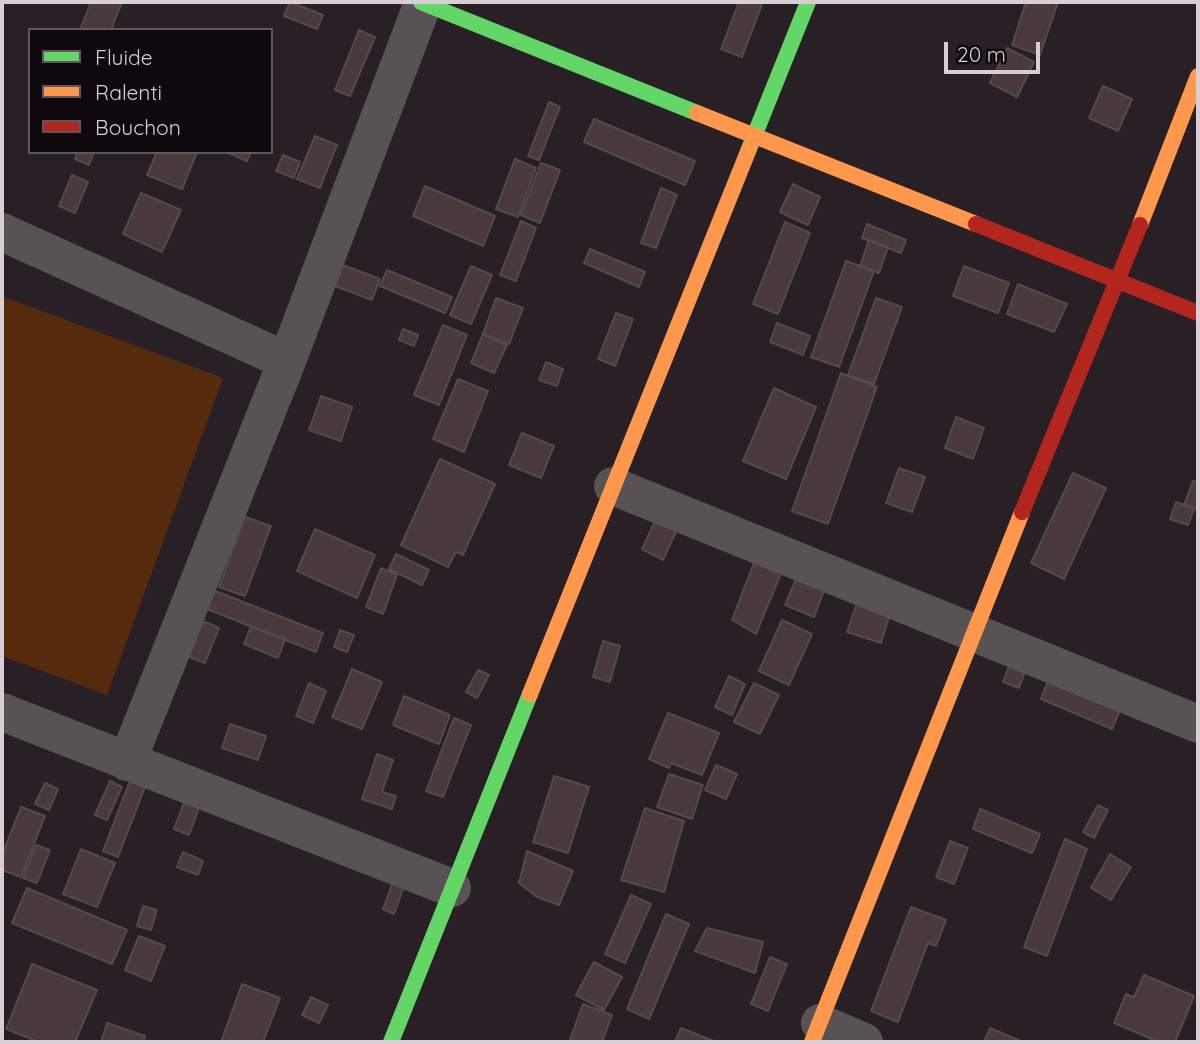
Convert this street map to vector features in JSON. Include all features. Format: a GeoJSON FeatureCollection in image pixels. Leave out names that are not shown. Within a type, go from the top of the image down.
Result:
{"type":"FeatureCollection","features":[{"type":"Feature","properties":{"kind":"street"},"geometry":{"type":"LineString","coordinates":[[127,762],[287,361],[422,2],[1198,313]]}},
{"type":"Feature","properties":{"kind":"street"},"geometry":{"type":"LineString","coordinates":[[391,1042],[808,2]]}},
{"type":"Feature","properties":{"kind":"street"},"geometry":{"type":"LineString","coordinates":[[864,1042],[816,1033],[972,633],[1118,281],[1198,76]]}},
{"type":"Feature","properties":{"kind":"street"},"geometry":{"type":"LineString","coordinates":[[2,232],[287,361]]}},
{"type":"Feature","properties":{"kind":"street"},"geometry":{"type":"LineString","coordinates":[[613,486],[1198,724]]}},
{"type":"Feature","properties":{"kind":"street"},"geometry":{"type":"LineString","coordinates":[[2,712],[452,888]]}},
{"type":"Feature","properties":{"kind":"shaded area"},"geometry":{"type":"Polygon","coordinates":[[[2,296],[223,378],[107,695],[2,656],[2,296]]]}},
{"type":"Feature","properties":{"kind":"building"},"geometry":{"type":"Polygon","coordinates":[[[91,2],[122,2],[112,28],[81,28],[91,2]]]}},
{"type":"Feature","properties":{"kind":"building"},"geometry":{"type":"Polygon","coordinates":[[[290,2],[323,15],[317,29],[284,16],[290,2]]]}},
{"type":"Feature","properties":{"kind":"building"},"geometry":{"type":"Polygon","coordinates":[[[739,2],[763,2],[742,57],[721,49],[739,2]]]}},
{"type":"Feature","properties":{"kind":"building"},"geometry":{"type":"Polygon","coordinates":[[[1026,2],[1058,2],[1040,55],[1012,45],[1026,2]]]}},
{"type":"Feature","properties":{"kind":"building"},"geometry":{"type":"Polygon","coordinates":[[[359,30],[375,37],[350,96],[335,90],[359,30]]]}},
{"type":"Feature","properties":{"kind":"building"},"geometry":{"type":"Polygon","coordinates":[[[1007,48],[1034,62],[1017,97],[990,83],[1007,48]]]}},
{"type":"Feature","properties":{"kind":"building"},"geometry":{"type":"Polygon","coordinates":[[[1103,86],[1132,99],[1118,131],[1089,118],[1103,86]]]}},
{"type":"Feature","properties":{"kind":"building"},"geometry":{"type":"Polygon","coordinates":[[[549,102],[560,107],[539,160],[528,156],[549,102]]]}},
{"type":"Feature","properties":{"kind":"building"},"geometry":{"type":"Polygon","coordinates":[[[594,119],[695,161],[685,185],[584,142],[594,119]]]}},
{"type":"Feature","properties":{"kind":"building"},"geometry":{"type":"Polygon","coordinates":[[[315,136],[337,145],[320,188],[297,179],[315,136]]]}},
{"type":"Feature","properties":{"kind":"building"},"geometry":{"type":"Polygon","coordinates":[[[77,154],[93,154],[89,165],[75,159],[77,154]]]}},
{"type":"Feature","properties":{"kind":"building"},"geometry":{"type":"Polygon","coordinates":[[[156,154],[196,154],[182,189],[147,175],[156,154]]]}},
{"type":"Feature","properties":{"kind":"building"},"geometry":{"type":"Polygon","coordinates":[[[231,154],[250,154],[247,161],[231,154]]]}},
{"type":"Feature","properties":{"kind":"building"},"geometry":{"type":"Polygon","coordinates":[[[283,155],[300,162],[294,178],[276,171],[283,155]]]}},
{"type":"Feature","properties":{"kind":"building"},"geometry":{"type":"Polygon","coordinates":[[[515,159],[536,168],[518,217],[496,209],[515,159]]]}},
{"type":"Feature","properties":{"kind":"building"},"geometry":{"type":"Polygon","coordinates":[[[541,163],[560,170],[540,223],[521,215],[541,163]]]}},
{"type":"Feature","properties":{"kind":"building"},"geometry":{"type":"Polygon","coordinates":[[[72,175],[88,182],[75,213],[59,206],[72,175]]]}},
{"type":"Feature","properties":{"kind":"building"},"geometry":{"type":"Polygon","coordinates":[[[793,184],[820,197],[808,225],[780,212],[793,184]]]}},
{"type":"Feature","properties":{"kind":"building"},"geometry":{"type":"Polygon","coordinates":[[[425,186],[495,216],[483,246],[413,216],[425,186]]]}},
{"type":"Feature","properties":{"kind":"building"},"geometry":{"type":"Polygon","coordinates":[[[661,188],[677,195],[656,248],[641,243],[661,188]]]}},
{"type":"Feature","properties":{"kind":"building"},"geometry":{"type":"Polygon","coordinates":[[[141,193],[181,210],[162,252],[123,234],[141,193]]]}},
{"type":"Feature","properties":{"kind":"building"},"geometry":{"type":"Polygon","coordinates":[[[521,221],[536,228],[516,281],[500,275],[521,221]]]}},
{"type":"Feature","properties":{"kind":"building"},"geometry":{"type":"Polygon","coordinates":[[[785,222],[810,233],[778,314],[753,304],[785,222]]]}},
{"type":"Feature","properties":{"kind":"building"},"geometry":{"type":"Polygon","coordinates":[[[867,224],[906,240],[901,253],[862,238],[867,224]]]}},
{"type":"Feature","properties":{"kind":"building"},"geometry":{"type":"Polygon","coordinates":[[[869,240],[888,247],[879,273],[860,266],[869,240]]]}},
{"type":"Feature","properties":{"kind":"building"},"geometry":{"type":"Polygon","coordinates":[[[590,249],[645,272],[639,287],[584,263],[590,249]]]}},
{"type":"Feature","properties":{"kind":"building"},"geometry":{"type":"Polygon","coordinates":[[[846,261],[874,271],[839,367],[811,357],[846,261]]]}},
{"type":"Feature","properties":{"kind":"building"},"geometry":{"type":"Polygon","coordinates":[[[335,262],[380,279],[372,300],[327,283],[335,262]]]}},
{"type":"Feature","properties":{"kind":"building"},"geometry":{"type":"Polygon","coordinates":[[[471,266],[492,275],[471,324],[450,315],[471,266]]]}},
{"type":"Feature","properties":{"kind":"building"},"geometry":{"type":"Polygon","coordinates":[[[964,266],[1009,283],[998,313],[953,296],[964,266]]]}},
{"type":"Feature","properties":{"kind":"building"},"geometry":{"type":"Polygon","coordinates":[[[387,270],[452,297],[445,313],[380,286],[387,270]]]}},
{"type":"Feature","properties":{"kind":"building"},"geometry":{"type":"Polygon","coordinates":[[[1018,284],[1067,304],[1054,332],[1007,314],[1018,284]]]}},
{"type":"Feature","properties":{"kind":"building"},"geometry":{"type":"Polygon","coordinates":[[[496,298],[523,308],[509,344],[483,334],[496,298]]]}},
{"type":"Feature","properties":{"kind":"building"},"geometry":{"type":"Polygon","coordinates":[[[876,298],[902,307],[874,384],[848,375],[876,298]]]}},
{"type":"Feature","properties":{"kind":"building"},"geometry":{"type":"Polygon","coordinates":[[[616,313],[633,319],[615,366],[598,359],[616,313]]]}},
{"type":"Feature","properties":{"kind":"building"},"geometry":{"type":"Polygon","coordinates":[[[777,323],[810,336],[803,355],[770,342],[777,323]]]}},
{"type":"Feature","properties":{"kind":"building"},"geometry":{"type":"Polygon","coordinates":[[[443,325],[467,335],[439,405],[414,395],[443,325]]]}},
{"type":"Feature","properties":{"kind":"building"},"geometry":{"type":"Polygon","coordinates":[[[403,329],[418,335],[414,346],[399,340],[403,329]]]}},
{"type":"Feature","properties":{"kind":"building"},"geometry":{"type":"Polygon","coordinates":[[[483,334],[507,345],[494,373],[471,363],[483,334]]]}},
{"type":"Feature","properties":{"kind":"building"},"geometry":{"type":"Polygon","coordinates":[[[546,362],[563,369],[557,386],[539,380],[546,362]]]}},
{"type":"Feature","properties":{"kind":"building"},"geometry":{"type":"Polygon","coordinates":[[[841,373],[877,387],[828,524],[792,511],[841,373]]]}},
{"type":"Feature","properties":{"kind":"building"},"geometry":{"type":"Polygon","coordinates":[[[458,379],[488,391],[464,452],[433,439],[458,379]]]}},
{"type":"Feature","properties":{"kind":"building"},"geometry":{"type":"Polygon","coordinates":[[[774,388],[816,407],[786,479],[743,461],[774,388]]]}},
{"type":"Feature","properties":{"kind":"building"},"geometry":{"type":"Polygon","coordinates":[[[321,396],[352,407],[341,441],[309,430],[321,396]]]}},
{"type":"Feature","properties":{"kind":"building"},"geometry":{"type":"Polygon","coordinates":[[[956,417],[984,428],[973,459],[945,448],[956,417]]]}},
{"type":"Feature","properties":{"kind":"building"},"geometry":{"type":"Polygon","coordinates":[[[522,433],[554,446],[541,478],[509,465],[522,433]]]}},
{"type":"Feature","properties":{"kind":"building"},"geometry":{"type":"Polygon","coordinates":[[[440,459],[495,484],[463,555],[456,552],[448,567],[401,545],[440,459]]]}},
{"type":"Feature","properties":{"kind":"building"},"geometry":{"type":"Polygon","coordinates":[[[899,468],[925,477],[912,512],[886,503],[899,468]]]}},
{"type":"Feature","properties":{"kind":"building"},"geometry":{"type":"Polygon","coordinates":[[[1073,473],[1106,488],[1064,579],[1031,563],[1073,473]]]}},
{"type":"Feature","properties":{"kind":"building"},"geometry":{"type":"Polygon","coordinates":[[[1193,481],[1198,483],[1198,510],[1184,505],[1193,481]]]}},
{"type":"Feature","properties":{"kind":"building"},"geometry":{"type":"Polygon","coordinates":[[[1176,502],[1194,509],[1188,525],[1170,519],[1176,502]]]}},
{"type":"Feature","properties":{"kind":"building"},"geometry":{"type":"Polygon","coordinates":[[[658,515],[679,525],[663,560],[642,549],[658,515]]]}},
{"type":"Feature","properties":{"kind":"building"},"geometry":{"type":"Polygon","coordinates":[[[245,517],[271,526],[245,596],[219,587],[245,517]]]}},
{"type":"Feature","properties":{"kind":"building"},"geometry":{"type":"Polygon","coordinates":[[[315,529],[375,555],[357,598],[297,571],[315,529]]]}},
{"type":"Feature","properties":{"kind":"building"},"geometry":{"type":"Polygon","coordinates":[[[758,552],[784,566],[756,634],[732,620],[758,552]]]}},
{"type":"Feature","properties":{"kind":"building"},"geometry":{"type":"Polygon","coordinates":[[[396,554],[429,570],[422,585],[389,569],[396,554]]]}},
{"type":"Feature","properties":{"kind":"building"},"geometry":{"type":"Polygon","coordinates":[[[381,568],[397,575],[383,614],[366,607],[381,568]]]}},
{"type":"Feature","properties":{"kind":"building"},"geometry":{"type":"Polygon","coordinates":[[[799,572],[827,583],[814,617],[785,605],[799,572]]]}},
{"type":"Feature","properties":{"kind":"building"},"geometry":{"type":"Polygon","coordinates":[[[215,591],[323,633],[316,652],[207,609],[215,591]]]}},
{"type":"Feature","properties":{"kind":"building"},"geometry":{"type":"Polygon","coordinates":[[[857,603],[890,614],[881,643],[847,632],[857,603]]]}},
{"type":"Feature","properties":{"kind":"building"},"geometry":{"type":"Polygon","coordinates":[[[782,620],[812,634],[789,685],[759,671],[782,620]]]}},
{"type":"Feature","properties":{"kind":"building"},"geometry":{"type":"Polygon","coordinates":[[[203,621],[219,628],[205,663],[189,657],[203,621]]]}},
{"type":"Feature","properties":{"kind":"building"},"geometry":{"type":"Polygon","coordinates":[[[251,626],[285,639],[278,658],[244,644],[251,626]]]}},
{"type":"Feature","properties":{"kind":"building"},"geometry":{"type":"Polygon","coordinates":[[[340,630],[354,635],[347,652],[334,647],[340,630]]]}},
{"type":"Feature","properties":{"kind":"building"},"geometry":{"type":"Polygon","coordinates":[[[603,641],[620,646],[610,682],[593,677],[603,641]]]}},
{"type":"Feature","properties":{"kind":"building"},"geometry":{"type":"Polygon","coordinates":[[[1010,663],[1026,669],[1019,688],[1003,682],[1010,663]]]}},
{"type":"Feature","properties":{"kind":"building"},"geometry":{"type":"Polygon","coordinates":[[[352,669],[382,682],[362,729],[332,717],[352,669]]]}},
{"type":"Feature","properties":{"kind":"building"},"geometry":{"type":"Polygon","coordinates":[[[478,670],[489,675],[477,698],[466,692],[478,670]]]}},
{"type":"Feature","properties":{"kind":"building"},"geometry":{"type":"Polygon","coordinates":[[[1052,671],[1124,701],[1112,729],[1041,699],[1052,671]]]}},
{"type":"Feature","properties":{"kind":"building"},"geometry":{"type":"Polygon","coordinates":[[[729,676],[745,684],[732,715],[715,707],[729,676]]]}},
{"type":"Feature","properties":{"kind":"building"},"geometry":{"type":"Polygon","coordinates":[[[309,683],[326,691],[313,723],[296,716],[309,683]]]}},
{"type":"Feature","properties":{"kind":"building"},"geometry":{"type":"Polygon","coordinates":[[[754,683],[779,695],[760,734],[734,722],[754,683]]]}},
{"type":"Feature","properties":{"kind":"building"},"geometry":{"type":"Polygon","coordinates":[[[404,696],[450,715],[439,744],[393,725],[404,696]]]}},
{"type":"Feature","properties":{"kind":"building"},"geometry":{"type":"Polygon","coordinates":[[[668,713],[719,733],[702,775],[671,763],[669,768],[649,759],[668,713]]]}},
{"type":"Feature","properties":{"kind":"building"},"geometry":{"type":"Polygon","coordinates":[[[454,718],[471,725],[443,797],[426,791],[454,718]]]}},
{"type":"Feature","properties":{"kind":"building"},"geometry":{"type":"Polygon","coordinates":[[[230,724],[266,736],[258,760],[222,748],[230,724]]]}},
{"type":"Feature","properties":{"kind":"building"},"geometry":{"type":"Polygon","coordinates":[[[377,754],[393,760],[382,792],[396,796],[392,809],[362,799],[377,754]]]}},
{"type":"Feature","properties":{"kind":"building"},"geometry":{"type":"Polygon","coordinates":[[[716,765],[737,774],[726,799],[705,790],[716,765]]]}},
{"type":"Feature","properties":{"kind":"building"},"geometry":{"type":"Polygon","coordinates":[[[133,773],[148,779],[118,857],[103,851],[133,773]]]}},
{"type":"Feature","properties":{"kind":"building"},"geometry":{"type":"Polygon","coordinates":[[[669,774],[703,785],[692,819],[657,807],[669,774]]]}},
{"type":"Feature","properties":{"kind":"building"},"geometry":{"type":"Polygon","coordinates":[[[554,776],[589,787],[568,853],[533,842],[554,776]]]}},
{"type":"Feature","properties":{"kind":"building"},"geometry":{"type":"Polygon","coordinates":[[[110,781],[122,787],[107,820],[95,815],[110,781]]]}},
{"type":"Feature","properties":{"kind":"building"},"geometry":{"type":"Polygon","coordinates":[[[45,783],[58,789],[49,810],[35,804],[45,783]]]}},
{"type":"Feature","properties":{"kind":"building"},"geometry":{"type":"Polygon","coordinates":[[[187,795],[201,802],[189,835],[174,829],[187,795]]]}},
{"type":"Feature","properties":{"kind":"building"},"geometry":{"type":"Polygon","coordinates":[[[1098,805],[1108,810],[1094,838],[1083,832],[1098,805]]]}},
{"type":"Feature","properties":{"kind":"building"},"geometry":{"type":"Polygon","coordinates":[[[21,807],[45,816],[21,877],[2,870],[2,855],[21,807]]]}},
{"type":"Feature","properties":{"kind":"building"},"geometry":{"type":"Polygon","coordinates":[[[645,808],[684,821],[664,892],[621,880],[645,808]]]}},
{"type":"Feature","properties":{"kind":"building"},"geometry":{"type":"Polygon","coordinates":[[[980,809],[1040,834],[1032,853],[973,829],[980,809]]]}},
{"type":"Feature","properties":{"kind":"building"},"geometry":{"type":"Polygon","coordinates":[[[1065,839],[1087,849],[1047,956],[1024,947],[1065,839]]]}},
{"type":"Feature","properties":{"kind":"building"},"geometry":{"type":"Polygon","coordinates":[[[950,841],[968,848],[954,884],[936,877],[950,841]]]}},
{"type":"Feature","properties":{"kind":"building"},"geometry":{"type":"Polygon","coordinates":[[[36,845],[50,850],[37,883],[23,878],[36,845]]]}},
{"type":"Feature","properties":{"kind":"building"},"geometry":{"type":"Polygon","coordinates":[[[81,849],[115,863],[97,907],[63,894],[81,849]]]}},
{"type":"Feature","properties":{"kind":"building"},"geometry":{"type":"Polygon","coordinates":[[[527,851],[573,871],[559,905],[537,897],[519,883],[527,851]]]}},
{"type":"Feature","properties":{"kind":"building"},"geometry":{"type":"Polygon","coordinates":[[[183,852],[203,861],[198,875],[177,867],[183,852]]]}},
{"type":"Feature","properties":{"kind":"building"},"geometry":{"type":"Polygon","coordinates":[[[1110,854],[1131,867],[1111,900],[1091,888],[1110,854]]]}},
{"type":"Feature","properties":{"kind":"building"},"geometry":{"type":"Polygon","coordinates":[[[395,877],[406,881],[394,914],[383,909],[395,877]]]}},
{"type":"Feature","properties":{"kind":"building"},"geometry":{"type":"Polygon","coordinates":[[[27,888],[127,930],[112,964],[12,923],[27,888]]]}},
{"type":"Feature","properties":{"kind":"building"},"geometry":{"type":"Polygon","coordinates":[[[631,895],[651,904],[625,963],[605,954],[631,895]]]}},
{"type":"Feature","properties":{"kind":"building"},"geometry":{"type":"Polygon","coordinates":[[[143,906],[157,910],[151,930],[137,926],[143,906]]]}},
{"type":"Feature","properties":{"kind":"building"},"geometry":{"type":"Polygon","coordinates":[[[911,907],[946,920],[936,946],[928,943],[898,1022],[871,1011],[911,907]]]}},
{"type":"Feature","properties":{"kind":"building"},"geometry":{"type":"Polygon","coordinates":[[[666,914],[689,924],[649,1019],[627,1009],[666,914]]]}},
{"type":"Feature","properties":{"kind":"building"},"geometry":{"type":"Polygon","coordinates":[[[707,928],[763,942],[755,973],[695,951],[707,928]]]}},
{"type":"Feature","properties":{"kind":"building"},"geometry":{"type":"Polygon","coordinates":[[[139,936],[165,946],[151,981],[125,970],[139,936]]]}},
{"type":"Feature","properties":{"kind":"building"},"geometry":{"type":"Polygon","coordinates":[[[770,957],[787,964],[768,1011],[751,1004],[770,957]]]}},
{"type":"Feature","properties":{"kind":"building"},"geometry":{"type":"Polygon","coordinates":[[[594,962],[622,977],[604,1010],[576,995],[594,962]]]}},
{"type":"Feature","properties":{"kind":"building"},"geometry":{"type":"Polygon","coordinates":[[[32,964],[97,990],[75,1042],[39,1042],[6,1029],[32,964]]]}},
{"type":"Feature","properties":{"kind":"building"},"geometry":{"type":"Polygon","coordinates":[[[1144,975],[1194,996],[1175,1042],[1159,1042],[1114,1023],[1126,994],[1134,997],[1144,975]]]}},
{"type":"Feature","properties":{"kind":"building"},"geometry":{"type":"Polygon","coordinates":[[[242,984],[280,998],[263,1042],[221,1042],[242,984]]]}},
{"type":"Feature","properties":{"kind":"building"},"geometry":{"type":"Polygon","coordinates":[[[311,997],[328,1005],[319,1023],[302,1015],[311,997]]]}},
{"type":"Feature","properties":{"kind":"building"},"geometry":{"type":"Polygon","coordinates":[[[583,1004],[612,1015],[602,1042],[569,1042],[583,1004]]]}},
{"type":"Feature","properties":{"kind":"building"},"geometry":{"type":"Polygon","coordinates":[[[107,1023],[145,1036],[143,1042],[101,1042],[107,1023]]]}},
{"type":"Feature","properties":{"kind":"building"},"geometry":{"type":"Polygon","coordinates":[[[681,1028],[716,1042],[675,1042],[681,1028]]]}},
{"type":"Feature","properties":{"kind":"building"},"geometry":{"type":"Polygon","coordinates":[[[990,1028],[1023,1042],[984,1042],[990,1028]]]}},
{"type":"Feature","properties":{"kind":"traffic: fast"},"geometry":{"type":"LineString","coordinates":[[421,2],[697,113]]}},
{"type":"Feature","properties":{"kind":"traffic: fast"},"geometry":{"type":"LineString","coordinates":[[749,149],[808,2]]}},
{"type":"Feature","properties":{"kind":"traffic: fast"},"geometry":{"type":"LineString","coordinates":[[391,1042],[530,694]]}},
{"type":"Feature","properties":{"kind":"traffic: slow"},"geometry":{"type":"LineString","coordinates":[[1140,225],[1198,76]]}},
{"type":"Feature","properties":{"kind":"traffic: slow"},"geometry":{"type":"LineString","coordinates":[[697,113],[976,224]]}},
{"type":"Feature","properties":{"kind":"traffic: slow"},"geometry":{"type":"LineString","coordinates":[[530,694],[749,149]]}},
{"type":"Feature","properties":{"kind":"traffic: slow"},"geometry":{"type":"LineString","coordinates":[[812,1042],[1022,512]]}},
{"type":"Feature","properties":{"kind":"traffic: jam"},"geometry":{"type":"LineString","coordinates":[[976,224],[1198,313]]}},
{"type":"Feature","properties":{"kind":"traffic: jam"},"geometry":{"type":"LineString","coordinates":[[1022,512],[1140,225]]}}]}
